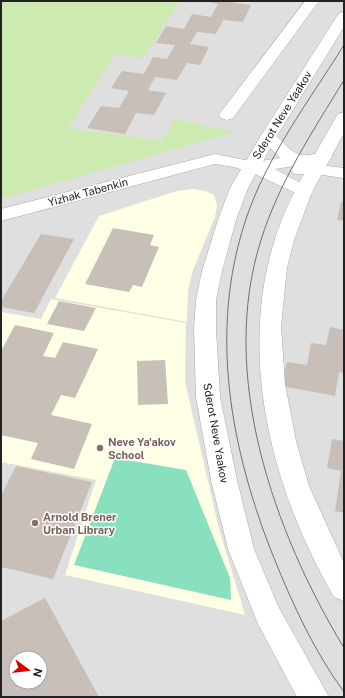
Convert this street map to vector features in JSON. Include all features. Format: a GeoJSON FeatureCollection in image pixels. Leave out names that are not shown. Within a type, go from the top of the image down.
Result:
{"type":"FeatureCollection","features":[{"type":"Feature","properties":{"kind":"street"},"geometry":{"type":"LineString","coordinates":[[227,115],[312,1]]}},
{"type":"Feature","properties":{"kind":"street","name":"Sderot Neve Yaakov"},"geometry":{"type":"LineString","coordinates":[[314,697],[298,672],[268,615],[241,549],[224,480],[208,397],[205,362],[206,300],[220,240],[254,172],[268,137],[344,16]]}},
{"type":"Feature","properties":{"kind":"street"},"geometry":{"type":"LineString","coordinates":[[344,117],[304,192],[289,225],[278,262],[270,322],[270,352],[276,406],[291,470],[317,537],[344,588]]}},
{"type":"Feature","properties":{"kind":"street"},"geometry":{"type":"LineString","coordinates":[[268,137],[279,150],[297,162],[320,163],[344,173]]}},
{"type":"Feature","properties":{"kind":"street","name":"Yizhak Tabenkin"},"geometry":{"type":"LineString","coordinates":[[1,215],[175,169],[254,172],[297,162]]}},
{"type":"Feature","properties":{"kind":"street"},"geometry":{"type":"LineString","coordinates":[[254,172],[320,163]]}},
{"type":"Feature","properties":{"kind":"street"},"geometry":{"type":"LineString","coordinates":[[254,172],[304,192]]}},
{"type":"Feature","properties":{"kind":"shaded area"},"geometry":{"type":"Polygon","coordinates":[[[1,1],[344,1],[344,697],[1,697],[1,1]]]}},
{"type":"Feature","properties":{"kind":"shaded area"},"geometry":{"type":"Polygon","coordinates":[[[193,189],[205,191],[214,195],[217,206],[215,217],[193,270],[188,290],[187,322],[55,298],[99,216],[177,191],[193,189]]]}},
{"type":"Feature","properties":{"kind":"shaded area","name":"Neve Ya'akov School"},"geometry":{"type":"Polygon","coordinates":[[[51,299],[186,323],[185,382],[219,529],[245,615],[65,575],[96,480],[1,462],[1,312],[41,319],[51,299]]]}},
{"type":"Feature","properties":{"kind":"green space"},"geometry":{"type":"Polygon","coordinates":[[[1,1],[180,1],[143,58],[115,54],[68,128],[162,141],[175,119],[235,132],[1,199],[1,1]]]}},
{"type":"Feature","properties":{"kind":"green space"},"geometry":{"type":"Polygon","coordinates":[[[115,458],[186,470],[230,578],[231,600],[74,565],[115,458]]]}},
{"type":"Feature","properties":{"kind":"building"},"geometry":{"type":"Polygon","coordinates":[[[203,1],[235,1],[234,3],[251,5],[243,22],[223,20],[216,34],[197,32],[190,44],[209,47],[200,65],[187,63],[177,80],[155,77],[148,90],[166,93],[154,115],[136,113],[125,134],[87,128],[101,106],[119,108],[129,91],[111,88],[122,71],[144,74],[153,57],[167,59],[175,45],[156,43],[166,26],[184,29],[192,14],[211,17],[218,4],[203,1]]]}},
{"type":"Feature","properties":{"kind":"building"},"geometry":{"type":"Polygon","coordinates":[[[341,202],[344,202],[344,221],[337,220],[341,202]]]}},
{"type":"Feature","properties":{"kind":"building"},"geometry":{"type":"Polygon","coordinates":[[[113,228],[154,235],[150,245],[159,247],[142,287],[133,285],[129,292],[85,284],[113,228]]]}},
{"type":"Feature","properties":{"kind":"building"},"geometry":{"type":"Polygon","coordinates":[[[41,234],[74,239],[34,313],[1,307],[1,301],[41,234]]]}},
{"type":"Feature","properties":{"kind":"building"},"geometry":{"type":"Polygon","coordinates":[[[59,301],[96,308],[84,331],[47,324],[59,301]]]}},
{"type":"Feature","properties":{"kind":"building"},"geometry":{"type":"Polygon","coordinates":[[[15,325],[54,333],[43,356],[55,358],[63,342],[98,349],[75,398],[61,395],[51,415],[92,424],[74,469],[31,459],[38,443],[1,435],[1,351],[15,325]]]}},
{"type":"Feature","properties":{"kind":"building"},"geometry":{"type":"Polygon","coordinates":[[[330,327],[344,330],[344,373],[339,372],[335,396],[281,386],[287,362],[307,365],[311,343],[326,345],[330,327]]]}},
{"type":"Feature","properties":{"kind":"building"},"geometry":{"type":"Polygon","coordinates":[[[165,360],[168,404],[138,405],[137,361],[165,360]]]}},
{"type":"Feature","properties":{"kind":"building"},"geometry":{"type":"Polygon","coordinates":[[[332,439],[344,441],[344,513],[335,511],[341,471],[327,468],[332,439]]]}},
{"type":"Feature","properties":{"kind":"building"},"geometry":{"type":"Polygon","coordinates":[[[16,466],[92,482],[53,579],[1,567],[1,496],[16,466]]]}},
{"type":"Feature","properties":{"kind":"building"},"geometry":{"type":"Polygon","coordinates":[[[45,598],[99,697],[1,697],[1,621],[45,598]]]}},
{"type":"Feature","properties":{"kind":"tram line"},"geometry":{"type":"LineString","coordinates":[[344,45],[277,151],[265,173],[246,219],[235,262],[228,305],[227,348],[230,391],[236,434],[246,476],[259,517],[281,576],[305,627],[323,660],[344,692]]}},
{"type":"Feature","properties":{"kind":"tram line"},"geometry":{"type":"LineString","coordinates":[[344,80],[287,177],[268,219],[261,240],[249,292],[246,344],[250,398],[260,451],[276,504],[295,554],[319,603],[344,648]]}},
{"type":"Feature","properties":{"kind":"place","name":"Neve Ya'akov School"},"geometry":{"type":"Point","coordinates":[100,448]}},
{"type":"Feature","properties":{"kind":"place","name":"Arnold Brener Urban Library"},"geometry":{"type":"Point","coordinates":[35,523]}}]}
